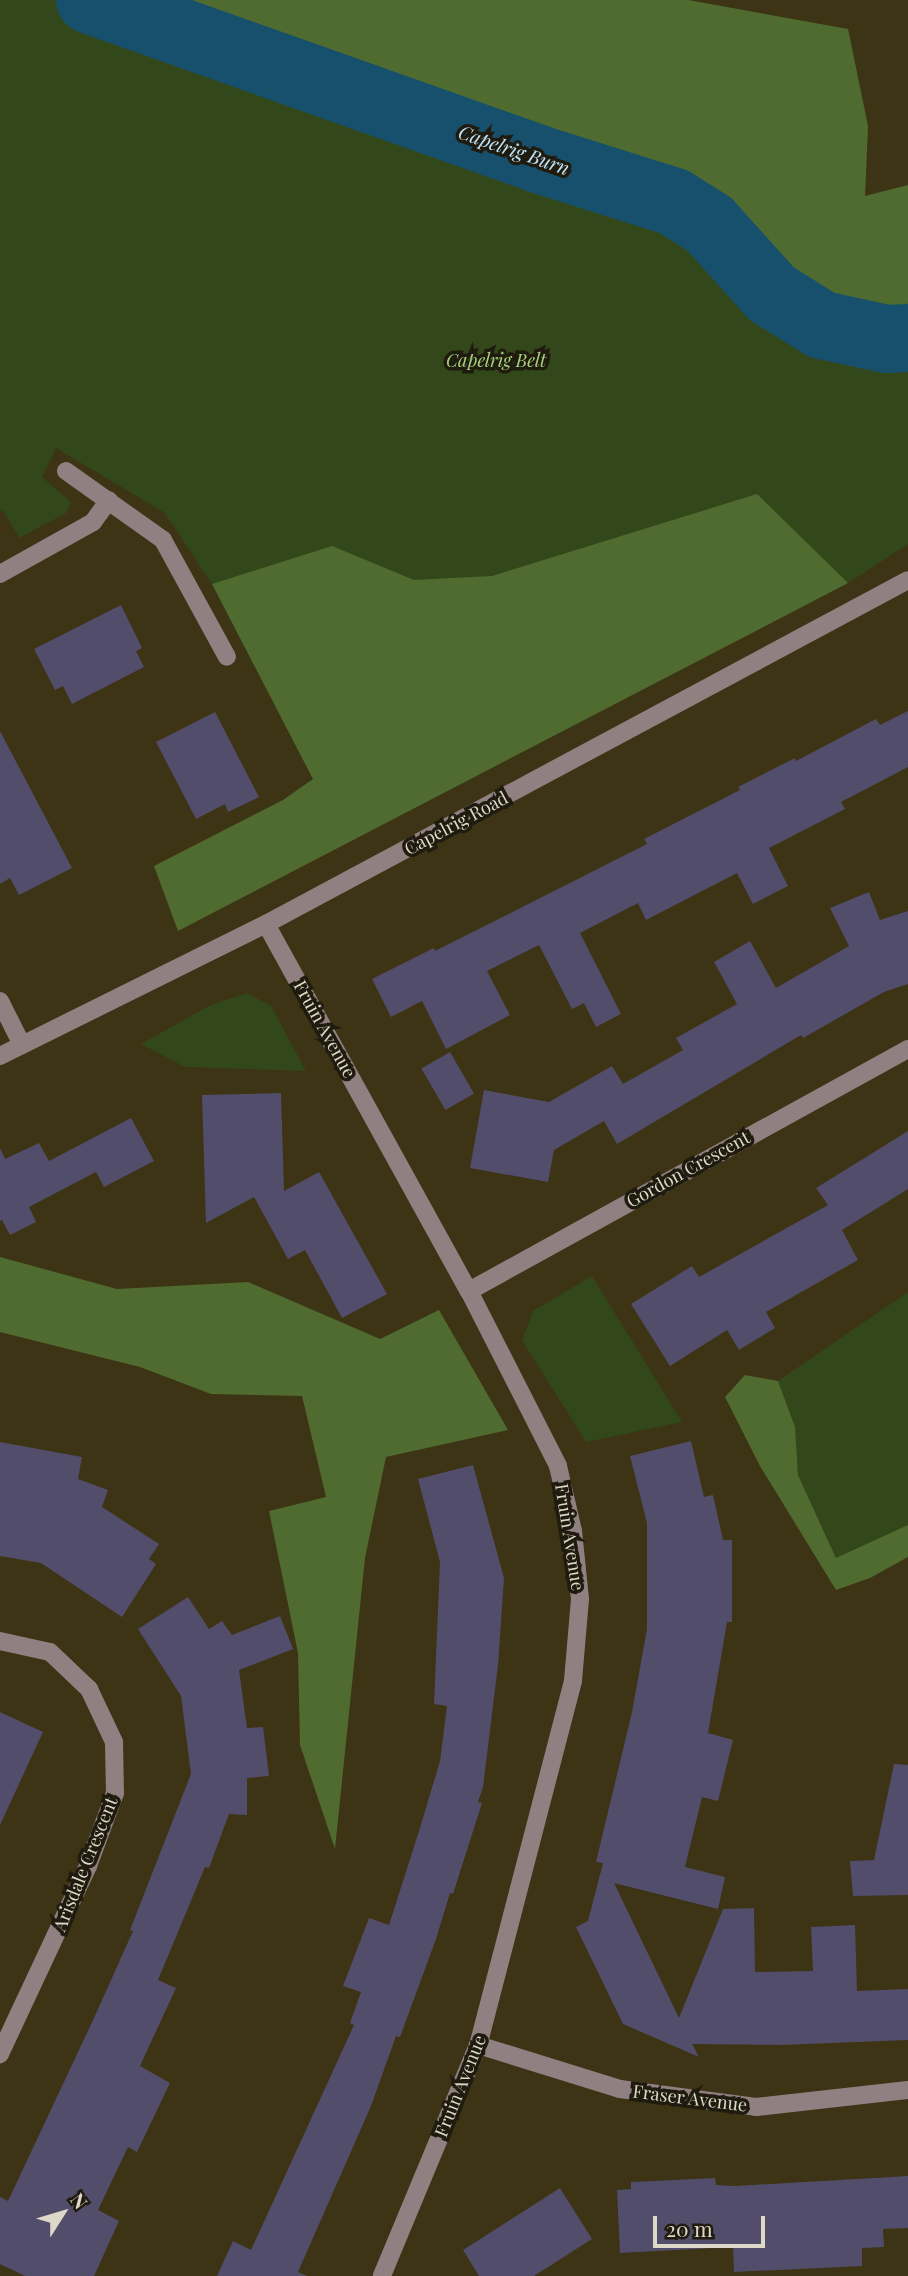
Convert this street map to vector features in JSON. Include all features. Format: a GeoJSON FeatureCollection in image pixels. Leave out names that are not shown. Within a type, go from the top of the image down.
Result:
{"type":"FeatureCollection","features":[{"type":"Feature","properties":{"kind":"street"},"geometry":{"type":"LineString","coordinates":[[66,471],[163,540],[227,657]]}},
{"type":"Feature","properties":{"kind":"street"},"geometry":{"type":"LineString","coordinates":[[0,574],[93,522],[109,500]]}},
{"type":"Feature","properties":{"kind":"street","name":"Capelrig Road"},"geometry":{"type":"LineString","coordinates":[[0,1056],[266,924],[908,580]]}},
{"type":"Feature","properties":{"kind":"street","name":"Fruin Avenue"},"geometry":{"type":"LineString","coordinates":[[266,924],[470,1291],[558,1466],[573,1531],[580,1599],[573,1681],[478,2045],[382,2276]]}},
{"type":"Feature","properties":{"kind":"street"},"geometry":{"type":"LineString","coordinates":[[0,1001],[22,1045]]}},
{"type":"Feature","properties":{"kind":"street","name":"Gordon Crescent"},"geometry":{"type":"LineString","coordinates":[[470,1291],[908,1049]]}},
{"type":"Feature","properties":{"kind":"street","name":"Arisdale Crescent"},"geometry":{"type":"LineString","coordinates":[[0,1641],[50,1652],[89,1689],[114,1742],[115,1793],[88,1866],[0,2054]]}},
{"type":"Feature","properties":{"kind":"street","name":"Fraser Avenue"},"geometry":{"type":"LineString","coordinates":[[478,2045],[620,2089],[756,2107],[908,2090]]}},
{"type":"Feature","properties":{"kind":"green space","name":"Capelrig Belt"},"geometry":{"type":"Polygon","coordinates":[[[0,0],[688,0],[848,29],[868,126],[865,196],[908,185],[908,544],[848,583],[346,843],[212,584],[165,513],[56,448],[42,477],[71,502],[66,513],[19,538],[3,510],[0,512],[0,0]]]}},
{"type":"Feature","properties":{"kind":"green space"},"geometry":{"type":"Polygon","coordinates":[[[119,0],[688,0],[848,29],[868,126],[865,196],[908,185],[908,338],[886,339],[594,166],[483,121],[119,0]]]}},
{"type":"Feature","properties":{"kind":"green space"},"geometry":{"type":"Polygon","coordinates":[[[757,494],[848,583],[178,931],[154,866],[283,800],[313,779],[212,584],[332,546],[414,580],[492,576],[757,494]]]}},
{"type":"Feature","properties":{"kind":"green space"},"geometry":{"type":"Polygon","coordinates":[[[247,993],[271,1006],[306,1071],[185,1067],[141,1044],[211,1005],[247,993]]]}},
{"type":"Feature","properties":{"kind":"green space"},"geometry":{"type":"Polygon","coordinates":[[[0,1257],[117,1289],[248,1282],[380,1339],[439,1310],[508,1430],[386,1457],[365,1558],[335,1849],[300,1745],[298,1653],[269,1511],[326,1497],[302,1396],[211,1394],[140,1367],[0,1332],[0,1257]]]}},
{"type":"Feature","properties":{"kind":"green space"},"geometry":{"type":"Polygon","coordinates":[[[592,1276],[682,1422],[586,1442],[522,1340],[533,1311],[592,1276]]]}},
{"type":"Feature","properties":{"kind":"green space"},"geometry":{"type":"Polygon","coordinates":[[[908,1292],[908,1525],[837,1559],[798,1475],[795,1427],[778,1381],[908,1292]]]}},
{"type":"Feature","properties":{"kind":"green space"},"geometry":{"type":"Polygon","coordinates":[[[745,1375],[778,1381],[795,1427],[798,1475],[836,1558],[908,1525],[908,1557],[870,1578],[836,1590],[760,1466],[725,1397],[745,1375]]]}},
{"type":"Feature","properties":{"kind":"building"},"geometry":{"type":"Polygon","coordinates":[[[121,605],[142,648],[136,651],[144,667],[72,704],[63,686],[55,690],[34,649],[121,605]]]}},
{"type":"Feature","properties":{"kind":"building"},"geometry":{"type":"Polygon","coordinates":[[[908,711],[908,767],[841,802],[845,809],[769,848],[788,886],[753,904],[737,873],[646,920],[638,903],[580,933],[621,1014],[596,1027],[584,1003],[572,1009],[539,945],[487,971],[510,1015],[446,1049],[422,1001],[391,1017],[372,979],[434,948],[435,951],[647,844],[644,839],[740,790],[738,787],[795,758],[796,761],[876,719],[880,725],[908,711]]]}},
{"type":"Feature","properties":{"kind":"building"},"geometry":{"type":"Polygon","coordinates":[[[215,712],[259,797],[228,812],[225,804],[196,819],[156,742],[215,712]]]}},
{"type":"Feature","properties":{"kind":"building"},"geometry":{"type":"Polygon","coordinates":[[[0,731],[72,868],[19,895],[10,878],[0,884],[0,731]]]}},
{"type":"Feature","properties":{"kind":"building"},"geometry":{"type":"Polygon","coordinates":[[[869,892],[880,920],[908,911],[908,984],[884,992],[803,1038],[801,1035],[617,1144],[604,1121],[554,1150],[548,1182],[470,1168],[484,1090],[549,1102],[612,1066],[623,1084],[683,1050],[676,1038],[737,1004],[714,962],[750,941],[776,988],[849,946],[830,908],[869,892]]]}},
{"type":"Feature","properties":{"kind":"building"},"geometry":{"type":"Polygon","coordinates":[[[450,1052],[474,1094],[445,1110],[421,1068],[450,1052]]]}},
{"type":"Feature","properties":{"kind":"building"},"geometry":{"type":"Polygon","coordinates":[[[281,1093],[284,1191],[319,1172],[387,1294],[342,1318],[305,1250],[288,1259],[254,1197],[206,1223],[202,1095],[281,1093]]]}},
{"type":"Feature","properties":{"kind":"building"},"geometry":{"type":"Polygon","coordinates":[[[131,1118],[154,1161],[104,1187],[96,1172],[29,1207],[36,1222],[10,1235],[2,1220],[0,1221],[0,1148],[5,1159],[39,1143],[49,1161],[131,1118]]]}},
{"type":"Feature","properties":{"kind":"building"},"geometry":{"type":"Polygon","coordinates":[[[908,1131],[908,1189],[842,1230],[858,1260],[766,1312],[775,1328],[739,1350],[727,1330],[670,1366],[631,1304],[692,1266],[699,1277],[828,1205],[816,1188],[908,1131]]]}},
{"type":"Feature","properties":{"kind":"building"},"geometry":{"type":"Polygon","coordinates":[[[691,1441],[704,1497],[713,1495],[723,1540],[732,1540],[732,1622],[727,1622],[708,1733],[733,1740],[718,1801],[702,1797],[685,1867],[725,1877],[718,1909],[614,1883],[679,2018],[723,1909],[754,1908],[755,1972],[813,1971],[811,1927],[855,1925],[857,1991],[908,1989],[908,2040],[781,2045],[692,2044],[699,2057],[623,2024],[576,1927],[588,1921],[603,1863],[596,1862],[632,1712],[647,1629],[647,1523],[630,1456],[691,1441]]]}},
{"type":"Feature","properties":{"kind":"building"},"geometry":{"type":"Polygon","coordinates":[[[0,1442],[82,1457],[78,1479],[108,1490],[102,1507],[159,1544],[149,1559],[156,1564],[122,1617],[41,1563],[0,1556],[0,1442]]]}},
{"type":"Feature","properties":{"kind":"building"},"geometry":{"type":"Polygon","coordinates":[[[473,1465],[504,1578],[498,1665],[483,1787],[478,1802],[482,1803],[453,1894],[450,1893],[400,2037],[396,2036],[371,2106],[298,2272],[307,2276],[217,2276],[233,2241],[251,2250],[354,2025],[350,2023],[361,1992],[343,1986],[369,1918],[389,1925],[419,1831],[440,1761],[447,1706],[434,1704],[440,1562],[418,1479],[473,1465]]]}},
{"type":"Feature","properties":{"kind":"building"},"geometry":{"type":"Polygon","coordinates":[[[188,1597],[209,1629],[222,1621],[232,1635],[280,1616],[293,1649],[239,1670],[247,1728],[263,1727],[269,1776],[247,1778],[247,1815],[229,1814],[209,1868],[205,1867],[158,1980],[176,1988],[140,2066],[170,2083],[137,2152],[128,2147],[98,2210],[119,2221],[94,2276],[25,2276],[0,2264],[0,2197],[8,2201],[94,2018],[133,1931],[130,1930],[191,1774],[181,1696],[138,1629],[188,1597]]]}},
{"type":"Feature","properties":{"kind":"building"},"geometry":{"type":"Polygon","coordinates":[[[0,1712],[43,1732],[0,1825],[0,1712]]]}},
{"type":"Feature","properties":{"kind":"building"},"geometry":{"type":"Polygon","coordinates":[[[894,1764],[908,1765],[908,1895],[853,1896],[850,1861],[874,1860],[894,1764]]]}},
{"type":"Feature","properties":{"kind":"building"},"geometry":{"type":"Polygon","coordinates":[[[908,2176],[908,2228],[883,2229],[884,2247],[862,2248],[862,2266],[734,2272],[733,2247],[620,2253],[617,2190],[631,2189],[631,2182],[715,2178],[716,2185],[735,2186],[908,2176]]]}},
{"type":"Feature","properties":{"kind":"building"},"geometry":{"type":"Polygon","coordinates":[[[560,2188],[592,2239],[534,2276],[479,2276],[463,2250],[560,2188]]]}},
{"type":"Feature","properties":{"kind":"waterway","name":"Capelrig Burn"},"geometry":{"type":"LineString","coordinates":[[90,0],[538,159],[674,202],[709,224],[772,294],[822,325],[886,339],[908,338]]}}]}
